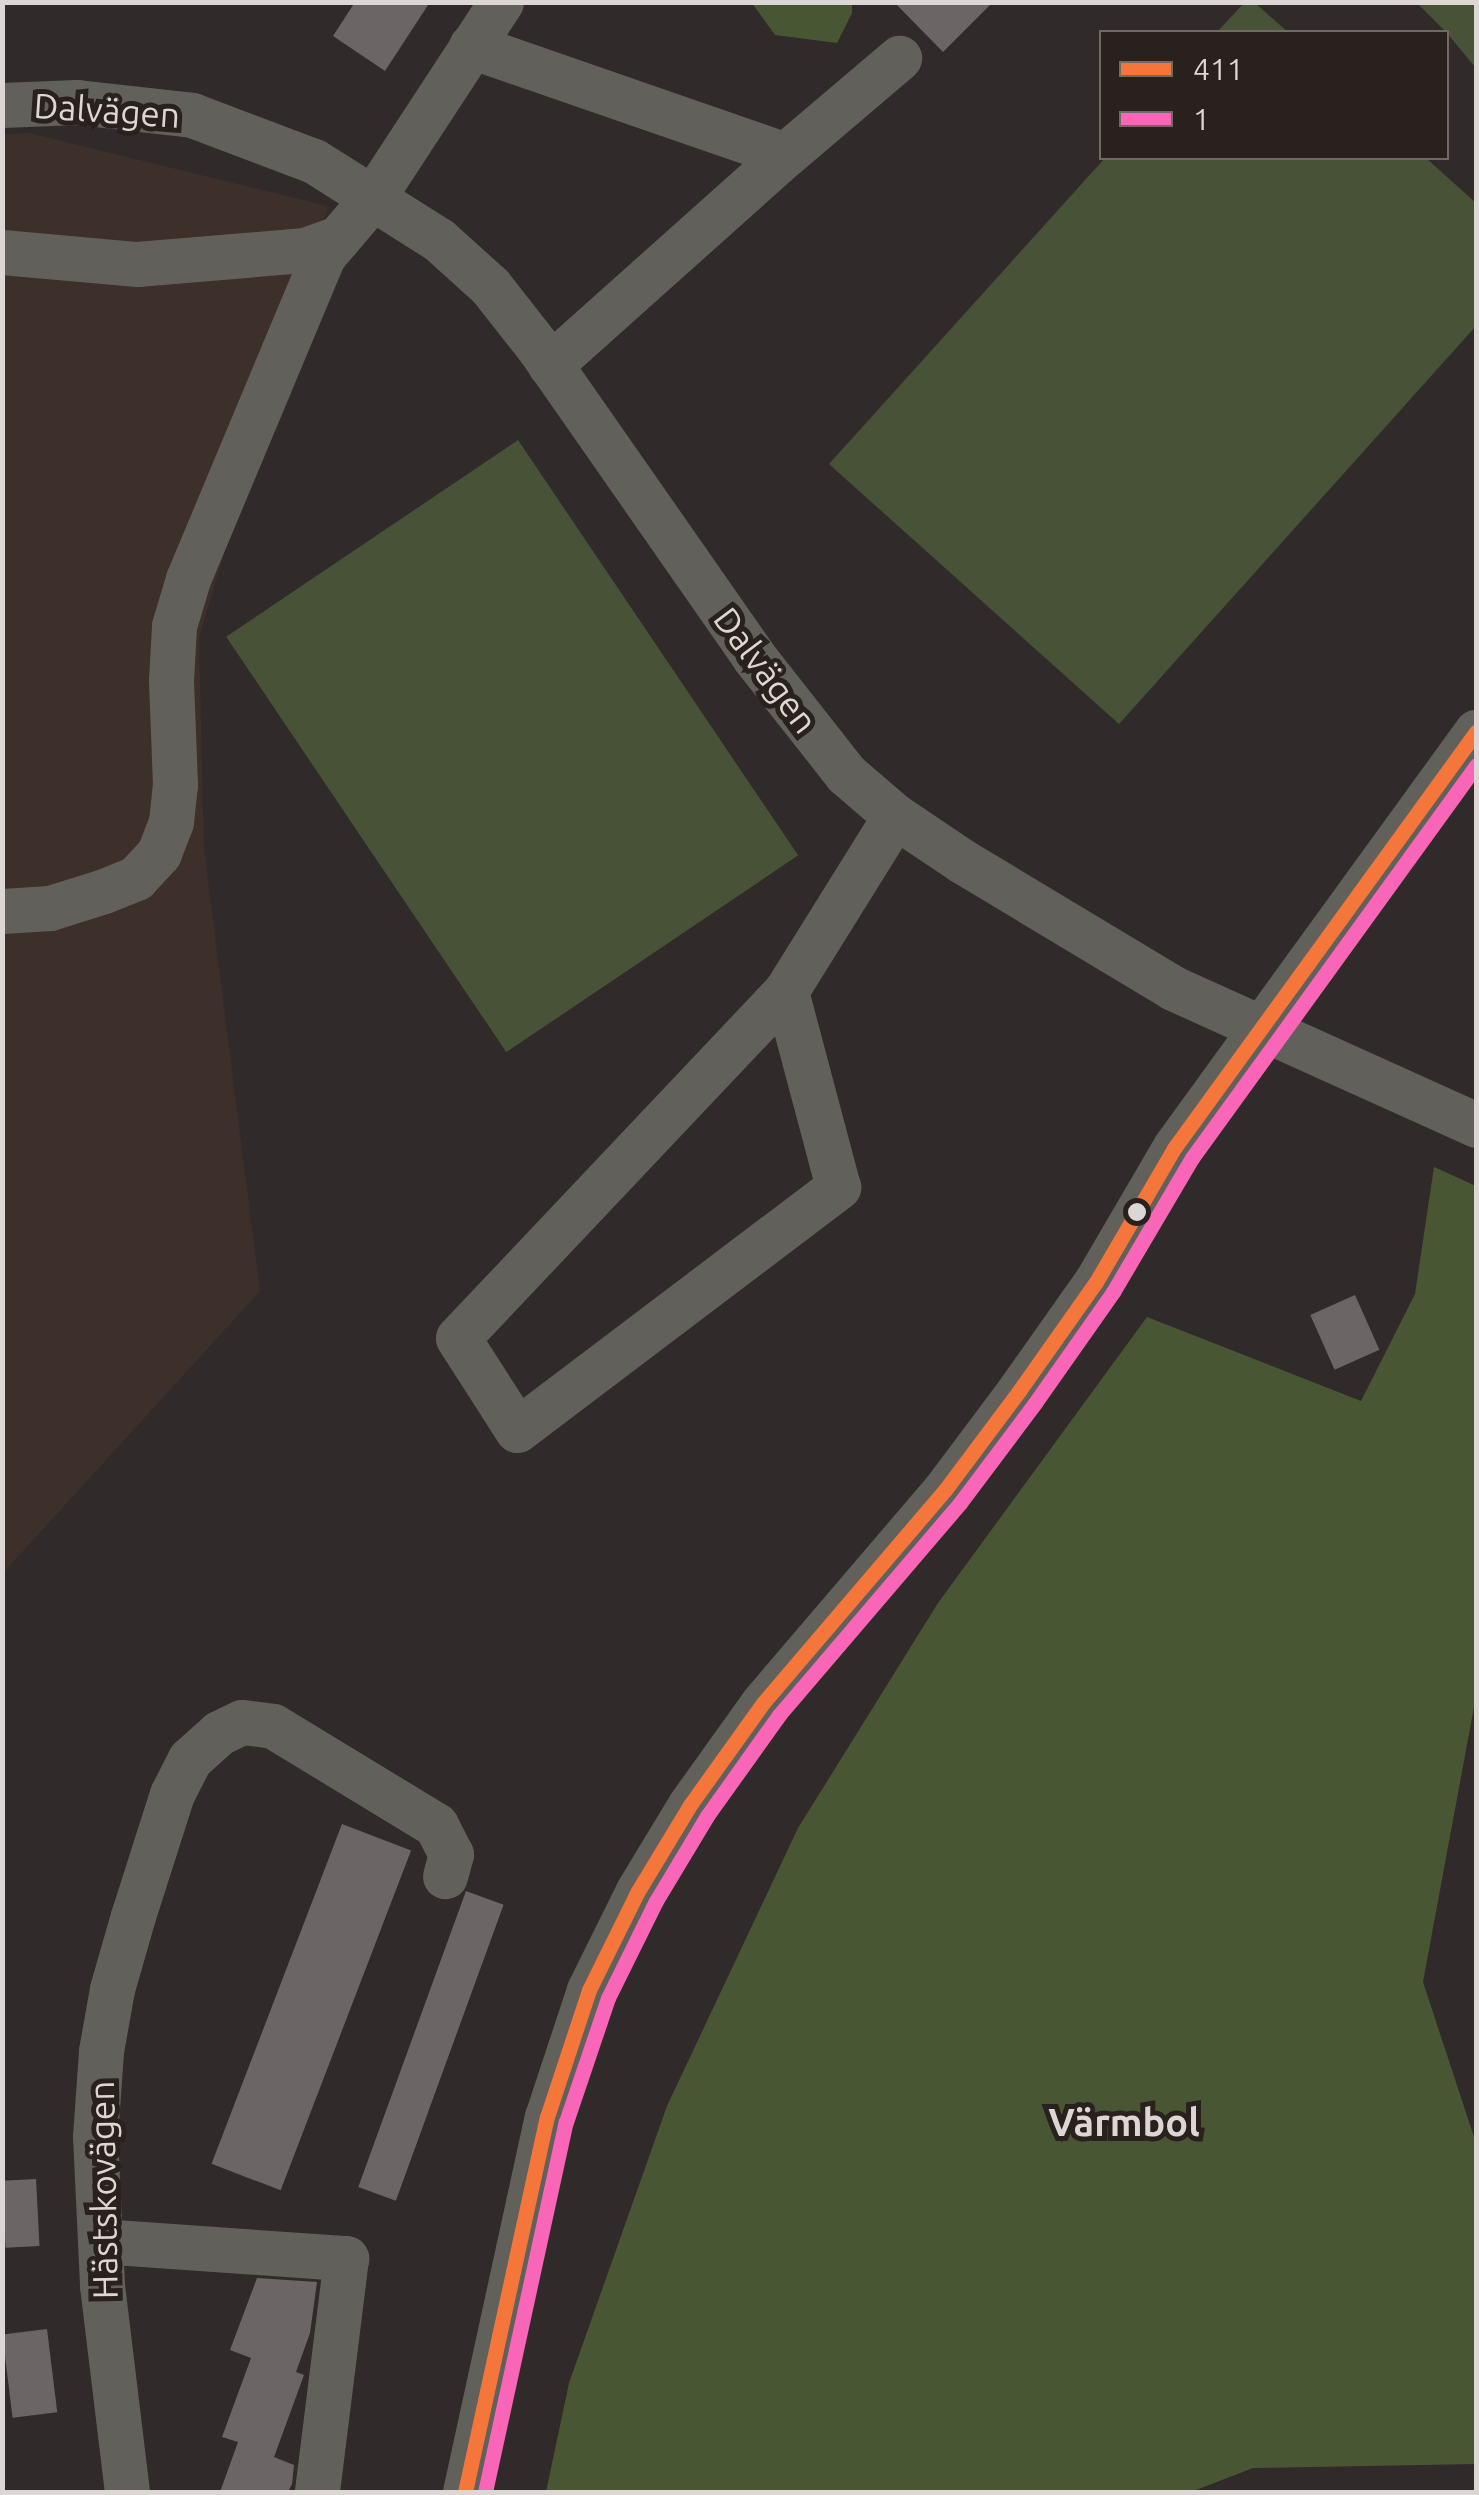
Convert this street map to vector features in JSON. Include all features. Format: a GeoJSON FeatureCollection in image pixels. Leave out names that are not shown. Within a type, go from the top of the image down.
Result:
{"type":"FeatureCollection","features":[{"type":"Feature","properties":{"kind":"street"},"geometry":{"type":"LineString","coordinates":[[2,912],[50,908],[104,892],[136,878],[159,853],[171,822],[175,785],[174,626],[188,579],[308,287],[338,238],[374,196],[501,2]]}},
{"type":"Feature","properties":{"kind":"street"},"geometry":{"type":"LineString","coordinates":[[471,46],[785,155]]}},
{"type":"Feature","properties":{"kind":"street"},"geometry":{"type":"LineString","coordinates":[[550,365],[899,58]]}},
{"type":"Feature","properties":{"kind":"street","name":"Dalvägen"},"geometry":{"type":"LineString","coordinates":[[2,105],[77,102],[192,115],[314,160],[439,240],[490,286],[550,365],[765,672],[846,774],[895,816],[1174,988],[1476,1125]]}},
{"type":"Feature","properties":{"kind":"street"},"geometry":{"type":"LineString","coordinates":[[2,252],[137,264],[305,250],[338,238]]}},
{"type":"Feature","properties":{"kind":"street"},"geometry":{"type":"LineString","coordinates":[[465,2492],[547,2116],[589,1990],[638,1891],[690,1805],[764,1703],[945,1490],[1019,1390],[1096,1282],[1175,1147],[1476,732]]}},
{"type":"Feature","properties":{"kind":"street"},"geometry":{"type":"LineString","coordinates":[[786,991],[838,1187],[517,1430],[458,1338],[786,991],[895,816]]}},
{"type":"Feature","properties":{"kind":"street","name":"Hästskovägen"},"geometry":{"type":"LineString","coordinates":[[127,2492],[100,2240],[95,2136],[101,2052],[112,1989],[172,1794],[190,1759],[219,1733],[242,1722],[273,1726],[436,1825],[451,1854],[445,1876]]}},
{"type":"Feature","properties":{"kind":"street"},"geometry":{"type":"LineString","coordinates":[[100,2240],[346,2258],[317,2492]]}},
{"type":"Feature","properties":{"kind":"shaded area"},"geometry":{"type":"Polygon","coordinates":[[[29,133],[328,206],[199,637],[204,849],[260,1291],[3,1573],[2,134],[29,133]]]}},
{"type":"Feature","properties":{"kind":"green space"},"geometry":{"type":"Polygon","coordinates":[[[752,3],[852,3],[852,13],[837,43],[775,35],[752,3]]]}},
{"type":"Feature","properties":{"kind":"green space"},"geometry":{"type":"Polygon","coordinates":[[[1244,3],[1255,3],[1286,30],[1219,30],[1244,3]]]}},
{"type":"Feature","properties":{"kind":"green space"},"geometry":{"type":"Polygon","coordinates":[[[1417,3],[1476,3],[1476,68],[1449,36],[1449,30],[1444,30],[1417,3]]]}},
{"type":"Feature","properties":{"kind":"green space"},"geometry":{"type":"Polygon","coordinates":[[[1103,160],[1428,160],[1476,203],[1476,326],[1119,724],[829,464],[1103,160]]]}},
{"type":"Feature","properties":{"kind":"green space"},"geometry":{"type":"Polygon","coordinates":[[[518,440],[798,855],[506,1052],[226,637],[518,440]]]}},
{"type":"Feature","properties":{"kind":"green space"},"geometry":{"type":"Polygon","coordinates":[[[1434,1167],[1476,1186],[1476,1696],[1423,1982],[1476,2143],[1476,2464],[1253,2468],[1191,2492],[546,2492],[569,2383],[667,2106],[798,1828],[938,1603],[1147,1317],[1361,1401],[1415,1294],[1434,1167]]]}},
{"type":"Feature","properties":{"kind":"building"},"geometry":{"type":"Polygon","coordinates":[[[355,2],[430,2],[385,71],[333,36],[355,2]]]}},
{"type":"Feature","properties":{"kind":"building"},"geometry":{"type":"Polygon","coordinates":[[[894,2],[993,2],[943,52],[894,2]]]}},
{"type":"Feature","properties":{"kind":"building"},"geometry":{"type":"Polygon","coordinates":[[[1355,1295],[1379,1350],[1335,1370],[1310,1315],[1355,1295]]]}},
{"type":"Feature","properties":{"kind":"building"},"geometry":{"type":"Polygon","coordinates":[[[342,1824],[411,1851],[281,2190],[212,2164],[342,1824]]]}},
{"type":"Feature","properties":{"kind":"building"},"geometry":{"type":"Polygon","coordinates":[[[466,1891],[504,1905],[396,2201],[358,2187],[466,1891]]]}},
{"type":"Feature","properties":{"kind":"building"},"geometry":{"type":"Polygon","coordinates":[[[36,2179],[40,2246],[6,2248],[2,2181],[36,2179]]]}},
{"type":"Feature","properties":{"kind":"building"},"geometry":{"type":"Polygon","coordinates":[[[257,2278],[317,2282],[310,2333],[296,2372],[304,2375],[274,2457],[294,2465],[292,2484],[288,2492],[220,2492],[238,2442],[222,2437],[251,2358],[230,2350],[257,2278]]]}},
{"type":"Feature","properties":{"kind":"building"},"geometry":{"type":"Polygon","coordinates":[[[47,2329],[57,2412],[13,2418],[2,2334],[47,2329]]]}},
{"type":"Feature","properties":{"kind":"transit line","name":"411"},"geometry":{"type":"LineString","coordinates":[[465,2492],[547,2117],[589,1990],[638,1891],[690,1805],[763,1703],[945,1490],[1019,1391],[1096,1282],[1175,1147],[1476,732]]}},
{"type":"Feature","properties":{"kind":"transit line","name":"1"},"geometry":{"type":"LineString","coordinates":[[485,2492],[566,2122],[608,1998],[656,1901],[707,1816],[779,1715],[960,1503],[1035,1403],[1113,1292],[1192,1158],[1476,765]]}},
{"type":"Feature","properties":{"kind":"district","name":"Värmbol"},"geometry":{"type":"Point","coordinates":[1124,2123]}}]}
